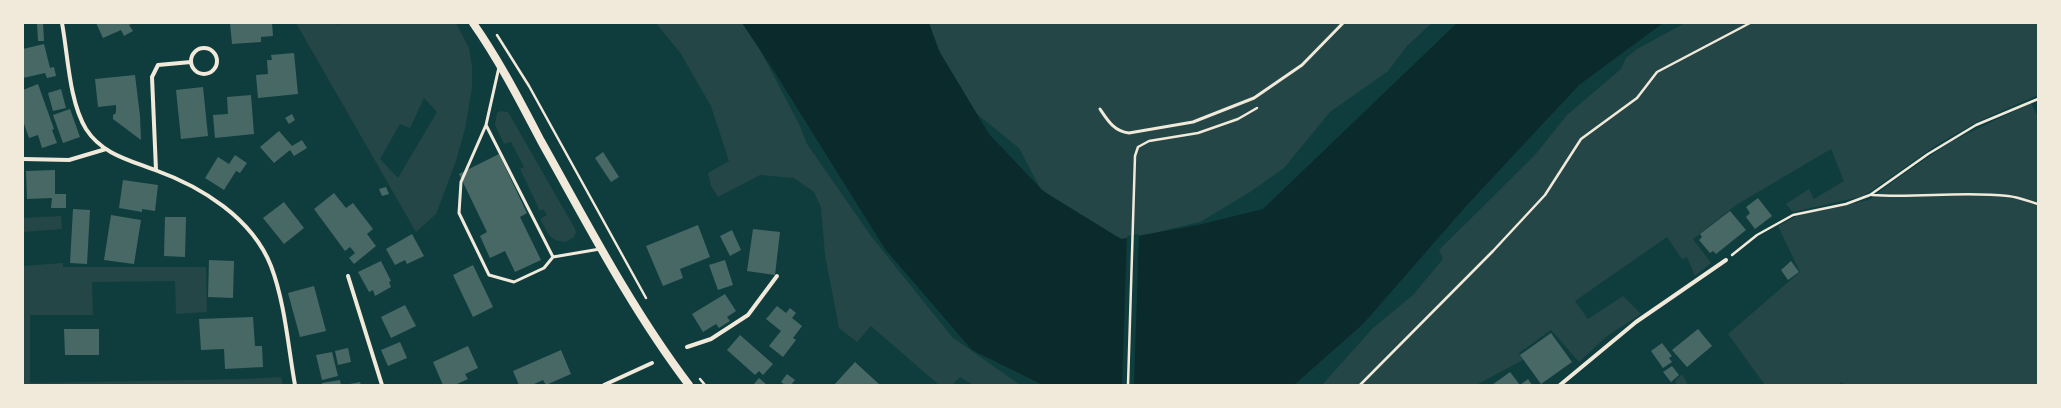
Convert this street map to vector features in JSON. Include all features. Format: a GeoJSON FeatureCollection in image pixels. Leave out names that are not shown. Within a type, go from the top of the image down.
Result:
{"type":"FeatureCollection","features":[{"type":"Feature","properties":{"kind":"main road"},"geometry":{"type":"LineString","coordinates":[[473,23],[500,65],[601,249],[658,345],[689,385]]}},
{"type":"Feature","properties":{"kind":"street"},"geometry":{"type":"LineString","coordinates":[[62,23],[75,104],[86,128],[96,141],[118,156],[156,170],[207,196],[236,217],[258,241],[271,266],[280,300],[295,385]]}},
{"type":"Feature","properties":{"kind":"street"},"geometry":{"type":"LineString","coordinates":[[203,48],[213,52],[217,61],[214,71],[204,75],[195,71],[191,62],[194,52],[203,48]]}},
{"type":"Feature","properties":{"kind":"street"},"geometry":{"type":"LineString","coordinates":[[156,170],[152,76],[158,65],[191,62]]}},
{"type":"Feature","properties":{"kind":"street"},"geometry":{"type":"LineString","coordinates":[[23,159],[69,160],[106,149]]}},
{"type":"Feature","properties":{"kind":"street"},"geometry":{"type":"LineString","coordinates":[[1560,385],[1636,322],[1726,260]]}},
{"type":"Feature","properties":{"kind":"street"},"geometry":{"type":"LineString","coordinates":[[348,276],[382,385]]}},
{"type":"Feature","properties":{"kind":"street"},"geometry":{"type":"LineString","coordinates":[[687,348],[711,339],[748,315],[777,276]]}},
{"type":"Feature","properties":{"kind":"street"},"geometry":{"type":"LineString","coordinates":[[604,385],[652,363]]}},
{"type":"Feature","properties":{"kind":"lane"},"geometry":{"type":"LineString","coordinates":[[1100,109],[1112,126],[1120,132],[1129,133],[1193,122],[1254,98],[1302,65],[1343,23]]}},
{"type":"Feature","properties":{"kind":"lane"},"geometry":{"type":"LineString","coordinates":[[500,65],[486,125],[460,182],[459,213],[489,275],[514,282],[544,268],[553,257],[601,249]]}},
{"type":"Feature","properties":{"kind":"lane"},"geometry":{"type":"LineString","coordinates":[[486,125],[553,257]]}},
{"type":"Feature","properties":{"kind":"path"},"geometry":{"type":"LineString","coordinates":[[1360,385],[1483,262],[1545,195],[1581,139],[1637,98],[1657,72],[1750,23]]}},
{"type":"Feature","properties":{"kind":"path"},"geometry":{"type":"LineString","coordinates":[[493,29],[529,86],[650,304]]}},
{"type":"Feature","properties":{"kind":"path"},"geometry":{"type":"LineString","coordinates":[[1726,260],[1757,235],[1793,215],[1846,204],[1870,195],[1928,154],[1976,125],[2038,99]]}},
{"type":"Feature","properties":{"kind":"path"},"geometry":{"type":"LineString","coordinates":[[1128,385],[1135,156],[1141,145],[1149,141],[1164,140]]}},
{"type":"Feature","properties":{"kind":"path"},"geometry":{"type":"LineString","coordinates":[[1870,195],[1924,197],[1983,195],[2010,196],[2038,204]]}},
{"type":"Feature","properties":{"kind":"path"},"geometry":{"type":"LineString","coordinates":[[696,374],[705,385]]}},
{"type":"Feature","properties":{"kind":"shaded area"},"geometry":{"type":"Polygon","coordinates":[[[296,23],[336,23],[338,25],[341,23],[456,23],[469,48],[472,67],[472,88],[465,129],[456,161],[436,214],[416,232],[296,23]],[[424,98],[410,128],[400,124],[380,159],[398,178],[437,112],[424,98]]]}},
{"type":"Feature","properties":{"kind":"shaded area"},"geometry":{"type":"Polygon","coordinates":[[[656,23],[746,23],[799,124],[807,144],[871,236],[952,337],[1020,385],[973,385],[960,377],[952,385],[939,385],[871,326],[857,342],[839,328],[825,255],[821,207],[814,192],[794,178],[760,175],[718,197],[711,186],[708,173],[729,161],[711,106],[681,54],[656,23]]]}},
{"type":"Feature","properties":{"kind":"shaded area"},"geometry":{"type":"Polygon","coordinates":[[[742,23],[929,23],[940,53],[989,134],[1043,191],[1121,239],[1198,225],[1263,209],[1457,23],[1663,23],[1579,85],[1467,205],[1363,324],[1294,385],[1043,385],[972,350],[885,249],[774,71],[742,23]]]}},
{"type":"Feature","properties":{"kind":"shaded area"},"geometry":{"type":"Polygon","coordinates":[[[928,23],[1432,23],[1407,46],[1388,71],[1330,112],[1284,168],[1250,192],[1200,222],[1124,240],[1084,222],[1040,188],[1019,148],[977,114],[937,47],[928,23]]]}},
{"type":"Feature","properties":{"kind":"shaded area"},"geometry":{"type":"Polygon","coordinates":[[[1685,23],[2038,23],[2038,95],[1977,122],[1938,144],[1864,196],[1793,212],[1786,204],[1809,189],[1814,199],[1844,181],[1831,149],[1736,205],[1693,239],[1711,263],[1695,276],[1687,257],[1682,259],[1667,237],[1575,301],[1588,319],[1623,296],[1641,314],[1607,336],[1579,362],[1551,330],[1519,353],[1523,360],[1476,385],[1322,385],[1373,328],[1413,295],[1443,259],[1439,250],[1535,155],[1567,115],[1621,69],[1626,58],[1637,49],[1685,23]]]}},
{"type":"Feature","properties":{"kind":"shaded area"},"geometry":{"type":"Polygon","coordinates":[[[2031,103],[2038,117],[2038,385],[1844,385],[1842,382],[1838,385],[1765,385],[1728,334],[1800,272],[1778,226],[1797,216],[1869,200],[1895,180],[1952,141],[2031,103]]]}},
{"type":"Feature","properties":{"kind":"shaded area"},"geometry":{"type":"Polygon","coordinates":[[[500,111],[508,112],[574,227],[576,232],[574,237],[566,242],[552,238],[540,219],[547,215],[543,209],[540,211],[520,169],[524,167],[511,142],[504,144],[495,125],[497,113],[500,111]]]}},
{"type":"Feature","properties":{"kind":"shaded area"},"geometry":{"type":"Polygon","coordinates":[[[61,216],[62,229],[23,232],[23,218],[61,216]]]}},
{"type":"Feature","properties":{"kind":"shaded area"},"geometry":{"type":"Polygon","coordinates":[[[63,263],[63,267],[206,267],[207,312],[176,314],[175,281],[92,282],[93,315],[30,315],[30,383],[281,377],[283,385],[23,385],[23,266],[63,263]]]}},
{"type":"Feature","properties":{"kind":"shaded area"},"geometry":{"type":"Polygon","coordinates":[[[1682,374],[1688,385],[1677,385],[1675,381],[1682,374]]]}},
{"type":"Feature","properties":{"kind":"pier"},"geometry":{"type":"Polygon","coordinates":[[[1139,234],[1134,385],[1122,385],[1127,236],[1139,234]]]}},
{"type":"Feature","properties":{"kind":"building"},"geometry":{"type":"Polygon","coordinates":[[[37,23],[43,23],[44,41],[38,41],[37,23]]]}},
{"type":"Feature","properties":{"kind":"building"},"geometry":{"type":"Polygon","coordinates":[[[96,23],[134,23],[129,25],[133,31],[124,36],[121,30],[103,38],[96,23]]]}},
{"type":"Feature","properties":{"kind":"building"},"geometry":{"type":"Polygon","coordinates":[[[230,23],[272,23],[273,36],[261,37],[261,42],[232,44],[230,23]]]}},
{"type":"Feature","properties":{"kind":"building"},"geometry":{"type":"Polygon","coordinates":[[[44,44],[50,68],[54,67],[56,76],[47,78],[45,73],[23,78],[23,49],[44,44]]]}},
{"type":"Feature","properties":{"kind":"building"},"geometry":{"type":"Polygon","coordinates":[[[294,53],[298,94],[258,98],[256,75],[268,74],[267,60],[272,60],[271,55],[294,53]]]}},
{"type":"Feature","properties":{"kind":"building"},"geometry":{"type":"Polygon","coordinates":[[[135,75],[140,116],[141,140],[113,119],[113,115],[116,113],[116,105],[98,107],[95,79],[135,75]]]}},
{"type":"Feature","properties":{"kind":"building"},"geometry":{"type":"Polygon","coordinates":[[[38,84],[54,129],[52,130],[57,143],[42,148],[38,135],[29,138],[23,121],[23,90],[38,84]]]}},
{"type":"Feature","properties":{"kind":"building"},"geometry":{"type":"Polygon","coordinates":[[[203,87],[208,136],[181,139],[176,90],[203,87]]]}},
{"type":"Feature","properties":{"kind":"building"},"geometry":{"type":"Polygon","coordinates":[[[61,89],[66,108],[53,111],[48,93],[61,89]]]}},
{"type":"Feature","properties":{"kind":"building"},"geometry":{"type":"Polygon","coordinates":[[[251,95],[254,134],[215,138],[213,115],[228,114],[227,97],[251,95]]]}},
{"type":"Feature","properties":{"kind":"building"},"geometry":{"type":"Polygon","coordinates":[[[70,109],[80,137],[63,143],[53,115],[70,109]]]}},
{"type":"Feature","properties":{"kind":"building"},"geometry":{"type":"Polygon","coordinates":[[[292,114],[295,120],[289,124],[285,118],[292,114]]]}},
{"type":"Feature","properties":{"kind":"building"},"geometry":{"type":"Polygon","coordinates":[[[279,131],[292,146],[302,140],[307,148],[294,156],[290,150],[274,163],[260,147],[279,131]]]}},
{"type":"Feature","properties":{"kind":"building"},"geometry":{"type":"Polygon","coordinates":[[[603,152],[619,177],[611,182],[595,158],[603,152]]]}},
{"type":"Feature","properties":{"kind":"building"},"geometry":{"type":"Polygon","coordinates":[[[499,154],[527,213],[520,217],[541,260],[515,272],[505,251],[490,258],[480,236],[487,232],[459,174],[499,154]]]}},
{"type":"Feature","properties":{"kind":"building"},"geometry":{"type":"Polygon","coordinates":[[[235,155],[247,163],[240,173],[236,171],[224,190],[205,178],[218,157],[229,164],[235,155]]]}},
{"type":"Feature","properties":{"kind":"building"},"geometry":{"type":"Polygon","coordinates":[[[55,170],[55,194],[66,194],[66,208],[51,208],[52,198],[27,199],[26,171],[55,170]]]}},
{"type":"Feature","properties":{"kind":"building"},"geometry":{"type":"Polygon","coordinates":[[[123,180],[158,185],[155,211],[142,209],[142,212],[119,208],[123,180]]]}},
{"type":"Feature","properties":{"kind":"building"},"geometry":{"type":"Polygon","coordinates":[[[386,187],[389,194],[382,196],[379,189],[386,187]]]}},
{"type":"Feature","properties":{"kind":"building"},"geometry":{"type":"Polygon","coordinates":[[[334,193],[346,208],[353,203],[373,229],[367,234],[376,246],[354,264],[349,258],[355,253],[350,247],[345,251],[314,209],[334,193]]]}},
{"type":"Feature","properties":{"kind":"building"},"geometry":{"type":"Polygon","coordinates":[[[1758,198],[1772,216],[1755,229],[1746,217],[1750,213],[1746,207],[1758,198]]]}},
{"type":"Feature","properties":{"kind":"building"},"geometry":{"type":"Polygon","coordinates":[[[284,202],[304,228],[284,244],[263,218],[284,202]]]}},
{"type":"Feature","properties":{"kind":"building"},"geometry":{"type":"Polygon","coordinates":[[[73,209],[90,210],[87,264],[70,263],[73,209]]]}},
{"type":"Feature","properties":{"kind":"building"},"geometry":{"type":"Polygon","coordinates":[[[1730,211],[1746,230],[1716,254],[1713,251],[1710,253],[1699,240],[1702,237],[1700,234],[1730,211]]]}},
{"type":"Feature","properties":{"kind":"building"},"geometry":{"type":"Polygon","coordinates":[[[111,215],[141,220],[134,264],[104,260],[111,215]]]}},
{"type":"Feature","properties":{"kind":"building"},"geometry":{"type":"Polygon","coordinates":[[[165,217],[186,217],[185,257],[164,256],[165,217]]]}},
{"type":"Feature","properties":{"kind":"building"},"geometry":{"type":"Polygon","coordinates":[[[698,225],[710,257],[680,269],[683,278],[663,286],[646,246],[698,225]]]}},
{"type":"Feature","properties":{"kind":"building"},"geometry":{"type":"Polygon","coordinates":[[[753,229],[780,232],[775,275],[747,271],[753,229]]]}},
{"type":"Feature","properties":{"kind":"building"},"geometry":{"type":"Polygon","coordinates":[[[732,230],[741,250],[730,256],[720,236],[732,230]]]}},
{"type":"Feature","properties":{"kind":"building"},"geometry":{"type":"Polygon","coordinates":[[[412,234],[424,256],[407,264],[405,260],[395,265],[386,249],[412,234]]]}},
{"type":"Feature","properties":{"kind":"building"},"geometry":{"type":"Polygon","coordinates":[[[209,260],[234,261],[233,298],[208,297],[209,260]]]}},
{"type":"Feature","properties":{"kind":"building"},"geometry":{"type":"Polygon","coordinates":[[[725,260],[733,285],[718,290],[709,265],[725,260]]]}},
{"type":"Feature","properties":{"kind":"building"},"geometry":{"type":"Polygon","coordinates":[[[381,261],[391,281],[389,282],[391,287],[375,296],[373,290],[369,292],[358,272],[381,261]]]}},
{"type":"Feature","properties":{"kind":"building"},"geometry":{"type":"Polygon","coordinates":[[[1791,261],[1799,272],[1788,280],[1781,270],[1791,261]]]}},
{"type":"Feature","properties":{"kind":"building"},"geometry":{"type":"Polygon","coordinates":[[[473,265],[493,307],[473,317],[453,275],[473,265]]]}},
{"type":"Feature","properties":{"kind":"building"},"geometry":{"type":"Polygon","coordinates":[[[314,286],[326,331],[300,337],[288,293],[314,286]]]}},
{"type":"Feature","properties":{"kind":"building"},"geometry":{"type":"Polygon","coordinates":[[[725,294],[736,311],[727,317],[730,321],[719,328],[716,324],[703,332],[692,314],[725,294]]]}},
{"type":"Feature","properties":{"kind":"building"},"geometry":{"type":"Polygon","coordinates":[[[405,305],[416,326],[391,338],[381,317],[405,305]]]}},
{"type":"Feature","properties":{"kind":"building"},"geometry":{"type":"Polygon","coordinates":[[[777,306],[786,313],[790,308],[796,313],[792,318],[802,326],[793,338],[796,340],[783,357],[769,346],[781,331],[766,319],[777,306]]]}},
{"type":"Feature","properties":{"kind":"building"},"geometry":{"type":"Polygon","coordinates":[[[253,317],[255,346],[262,346],[263,367],[225,369],[224,349],[201,350],[199,319],[253,317]]]}},
{"type":"Feature","properties":{"kind":"building"},"geometry":{"type":"Polygon","coordinates":[[[64,329],[99,329],[99,355],[65,355],[64,329]]]}},
{"type":"Feature","properties":{"kind":"building"},"geometry":{"type":"Polygon","coordinates":[[[1698,329],[1712,346],[1687,367],[1672,350],[1698,329]]]}},
{"type":"Feature","properties":{"kind":"building"},"geometry":{"type":"Polygon","coordinates":[[[1551,333],[1572,362],[1541,384],[1520,355],[1551,333]]]}},
{"type":"Feature","properties":{"kind":"building"},"geometry":{"type":"Polygon","coordinates":[[[740,335],[773,364],[763,375],[759,371],[755,375],[727,350],[740,335]]]}},
{"type":"Feature","properties":{"kind":"building"},"geometry":{"type":"Polygon","coordinates":[[[400,342],[407,358],[388,366],[381,350],[400,342]]]}},
{"type":"Feature","properties":{"kind":"building"},"geometry":{"type":"Polygon","coordinates":[[[1662,343],[1672,356],[1669,358],[1672,362],[1663,368],[1651,351],[1662,343]]]}},
{"type":"Feature","properties":{"kind":"building"},"geometry":{"type":"Polygon","coordinates":[[[468,346],[478,368],[465,374],[468,379],[455,385],[443,385],[433,362],[468,346]]]}},
{"type":"Feature","properties":{"kind":"building"},"geometry":{"type":"Polygon","coordinates":[[[348,348],[351,362],[338,365],[335,351],[348,348]]]}},
{"type":"Feature","properties":{"kind":"building"},"geometry":{"type":"Polygon","coordinates":[[[561,350],[571,374],[546,385],[543,380],[532,385],[519,385],[513,371],[561,350]]]}},
{"type":"Feature","properties":{"kind":"building"},"geometry":{"type":"Polygon","coordinates":[[[332,352],[338,376],[322,380],[316,355],[332,352]]]}},
{"type":"Feature","properties":{"kind":"building"},"geometry":{"type":"Polygon","coordinates":[[[855,362],[880,385],[834,385],[855,362]]]}},
{"type":"Feature","properties":{"kind":"building"},"geometry":{"type":"Polygon","coordinates":[[[1672,366],[1679,375],[1671,382],[1663,372],[1672,366]]]}},
{"type":"Feature","properties":{"kind":"building"},"geometry":{"type":"Polygon","coordinates":[[[1510,372],[1520,385],[1492,385],[1510,372]]]}},
{"type":"Feature","properties":{"kind":"building"},"geometry":{"type":"Polygon","coordinates":[[[787,374],[795,380],[791,385],[785,385],[781,382],[787,374]]]}},
{"type":"Feature","properties":{"kind":"building"},"geometry":{"type":"Polygon","coordinates":[[[759,378],[767,385],[753,385],[759,378]]]}},
{"type":"Feature","properties":{"kind":"building"},"geometry":{"type":"Polygon","coordinates":[[[1528,379],[1532,385],[1520,385],[1528,379]]]}},
{"type":"Feature","properties":{"kind":"building"},"geometry":{"type":"Polygon","coordinates":[[[340,380],[341,385],[322,385],[322,383],[340,380]]]}},
{"type":"Feature","properties":{"kind":"building"},"geometry":{"type":"Polygon","coordinates":[[[360,382],[361,385],[350,385],[350,384],[360,382]]]}}]}
